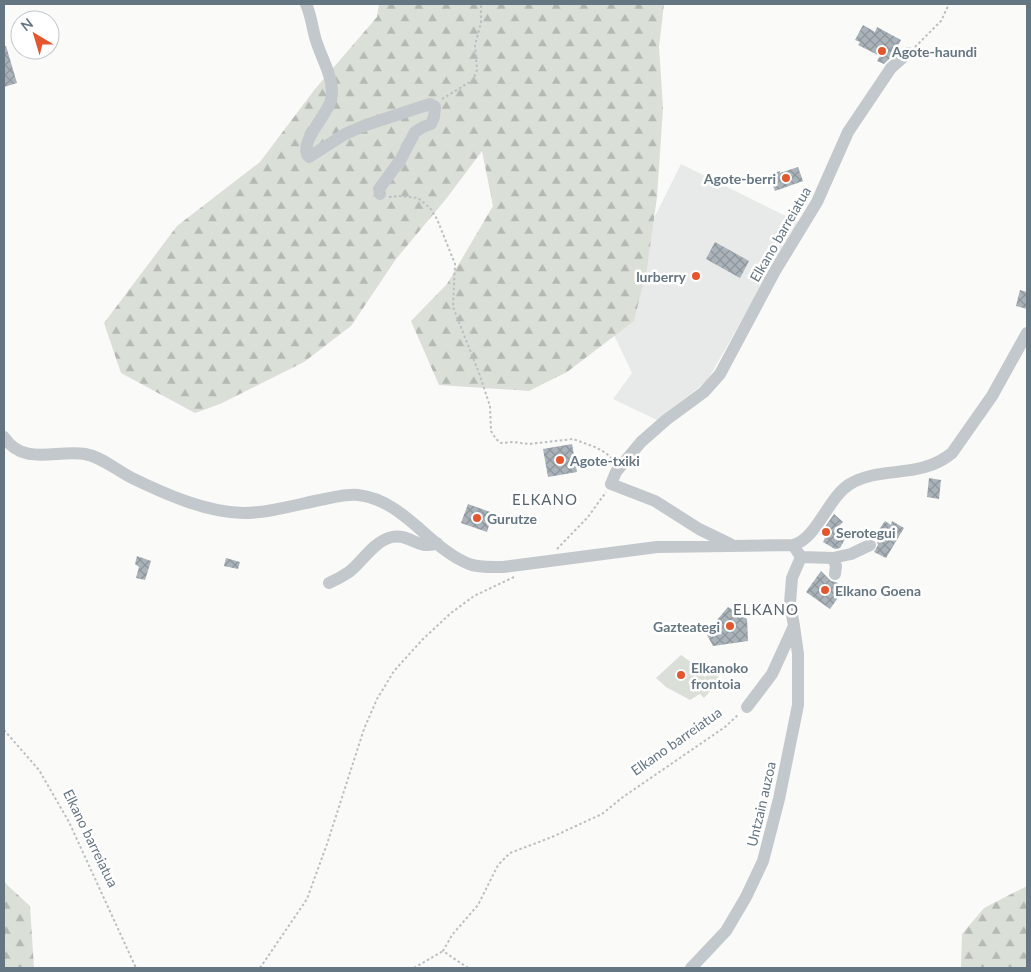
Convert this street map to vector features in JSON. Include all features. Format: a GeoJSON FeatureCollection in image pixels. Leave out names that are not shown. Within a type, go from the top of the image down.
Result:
{"type":"FeatureCollection","features":[{"type":"Feature","properties":{"kind":"street"},"geometry":{"type":"LineString","coordinates":[[306,4],[333,92],[330,104],[312,132],[305,149],[309,157],[345,134],[366,125],[430,104],[435,109],[431,124],[423,126],[415,132],[400,159],[379,189],[380,194]]}},
{"type":"Feature","properties":{"kind":"street","name":"Elkano barreiatua"},"geometry":{"type":"LineString","coordinates":[[611,484],[619,466],[647,436],[694,401],[720,374],[775,271],[817,202],[848,132],[891,68],[908,53]]}},
{"type":"Feature","properties":{"kind":"street"},"geometry":{"type":"LineString","coordinates":[[4,437],[12,446],[30,454],[72,453],[91,455],[131,477],[195,504],[231,512],[273,510],[337,496],[356,495],[375,498],[404,516],[459,559],[476,566],[503,568],[657,547],[793,545],[810,533],[831,503],[848,485],[872,476],[927,468],[952,453],[992,396],[1027,333]]}},
{"type":"Feature","properties":{"kind":"street"},"geometry":{"type":"LineString","coordinates":[[611,484],[655,501],[699,529],[735,546]]}},
{"type":"Feature","properties":{"kind":"street"},"geometry":{"type":"LineString","coordinates":[[329,584],[349,572],[376,546],[390,537],[404,537],[424,545],[437,543]]}},
{"type":"Feature","properties":{"kind":"street"},"geometry":{"type":"LineString","coordinates":[[793,545],[801,557]]}},
{"type":"Feature","properties":{"kind":"street"},"geometry":{"type":"LineString","coordinates":[[801,557],[833,558],[851,554],[870,545]]}},
{"type":"Feature","properties":{"kind":"street"},"geometry":{"type":"LineString","coordinates":[[746,707],[772,674],[794,626],[790,603],[792,578],[801,557]]}},
{"type":"Feature","properties":{"kind":"street"},"geometry":{"type":"LineString","coordinates":[[833,558],[836,566],[835,574]]}},
{"type":"Feature","properties":{"kind":"street","name":"Untzain auzoa"},"geometry":{"type":"LineString","coordinates":[[691,968],[726,931],[746,897],[763,861],[780,799],[798,704],[798,654],[794,626]]}},
{"type":"Feature","properties":{"kind":"path"},"geometry":{"type":"LineString","coordinates":[[435,109],[443,98],[473,80],[477,70],[475,45],[480,23],[481,4]]}},
{"type":"Feature","properties":{"kind":"path"},"geometry":{"type":"LineString","coordinates":[[908,53],[941,21],[949,4]]}},
{"type":"Feature","properties":{"kind":"path"},"geometry":{"type":"LineString","coordinates":[[380,194],[383,197],[418,198],[430,208],[437,219],[455,264],[453,307],[480,373],[490,406],[491,431],[496,439],[501,442],[530,444],[565,439],[579,440],[606,453],[619,466]]}},
{"type":"Feature","properties":{"kind":"path"},"geometry":{"type":"LineString","coordinates":[[539,562],[552,555],[588,517],[611,484]]}},
{"type":"Feature","properties":{"kind":"path"},"geometry":{"type":"LineString","coordinates":[[260,968],[307,899],[328,844],[364,729],[377,699],[394,670],[451,613],[488,588],[518,575]]}},
{"type":"Feature","properties":{"kind":"path","name":"Elkano barreiatua"},"geometry":{"type":"LineString","coordinates":[[442,951],[478,905],[498,866],[510,853],[552,837],[602,814],[623,797],[724,727],[746,707]]}},
{"type":"Feature","properties":{"kind":"path","name":"Elkano barreiatua"},"geometry":{"type":"LineString","coordinates":[[4,730],[39,770],[69,822],[136,968]]}},
{"type":"Feature","properties":{"kind":"path"},"geometry":{"type":"LineString","coordinates":[[414,968],[442,951],[468,968]]}},
{"type":"Feature","properties":{"kind":"shaded area","name":"lurberry"},"geometry":{"type":"Polygon","coordinates":[[[681,164],[798,222],[707,381],[657,420],[613,399],[632,373],[605,316],[681,164]]]}},
{"type":"Feature","properties":{"kind":"green space"},"geometry":{"type":"Polygon","coordinates":[[[379,4],[664,4],[659,47],[663,108],[657,197],[647,268],[634,321],[567,372],[529,391],[439,385],[411,321],[447,284],[493,206],[482,151],[446,199],[396,259],[351,326],[304,362],[220,404],[195,413],[121,373],[104,323],[177,226],[260,162],[315,89],[377,17],[379,4]]]}},
{"type":"Feature","properties":{"kind":"green space","name":"Elkanoko frontoia"},"geometry":{"type":"Polygon","coordinates":[[[681,655],[692,663],[705,677],[711,671],[721,679],[704,698],[700,694],[690,700],[666,687],[656,678],[681,655]]]}},
{"type":"Feature","properties":{"kind":"green space"},"geometry":{"type":"Polygon","coordinates":[[[4,882],[30,906],[34,968],[4,968],[4,882]]]}},
{"type":"Feature","properties":{"kind":"green space"},"geometry":{"type":"Polygon","coordinates":[[[1027,886],[1027,968],[961,968],[962,934],[984,908],[1027,886]]]}},
{"type":"Feature","properties":{"kind":"building","name":"Agote-haundi"},"geometry":{"type":"Polygon","coordinates":[[[863,25],[875,32],[877,27],[901,40],[893,55],[884,64],[877,61],[880,56],[858,45],[860,42],[855,40],[863,25]]]}},
{"type":"Feature","properties":{"kind":"building"},"geometry":{"type":"Polygon","coordinates":[[[4,46],[6,46],[17,83],[4,87],[4,46]]]}},
{"type":"Feature","properties":{"kind":"building","name":"Agote-berri"},"geometry":{"type":"Polygon","coordinates":[[[798,167],[803,181],[775,191],[769,175],[798,167]]]}},
{"type":"Feature","properties":{"kind":"building"},"geometry":{"type":"Polygon","coordinates":[[[715,242],[749,261],[740,278],[706,259],[715,242]]]}},
{"type":"Feature","properties":{"kind":"building"},"geometry":{"type":"Polygon","coordinates":[[[1020,290],[1027,292],[1027,309],[1016,306],[1020,290]]]}},
{"type":"Feature","properties":{"kind":"building","name":"Agote-txiki"},"geometry":{"type":"Polygon","coordinates":[[[572,444],[577,472],[548,477],[543,449],[572,444]]]}},
{"type":"Feature","properties":{"kind":"building"},"geometry":{"type":"Polygon","coordinates":[[[929,478],[941,480],[939,499],[927,497],[929,478]]]}},
{"type":"Feature","properties":{"kind":"building","name":"Gurutze"},"geometry":{"type":"Polygon","coordinates":[[[468,504],[493,513],[487,532],[461,523],[468,504]]]}},
{"type":"Feature","properties":{"kind":"building","name":"Serotegui"},"geometry":{"type":"Polygon","coordinates":[[[834,514],[843,522],[839,526],[849,532],[840,548],[835,549],[823,542],[825,538],[820,534],[834,514]]]}},
{"type":"Feature","properties":{"kind":"building"},"geometry":{"type":"Polygon","coordinates":[[[885,521],[891,525],[892,521],[904,528],[886,558],[874,552],[878,545],[877,541],[873,538],[885,521]]]}},
{"type":"Feature","properties":{"kind":"building"},"geometry":{"type":"Polygon","coordinates":[[[137,556],[151,561],[145,580],[136,578],[139,567],[135,564],[137,556]]]}},
{"type":"Feature","properties":{"kind":"building"},"geometry":{"type":"Polygon","coordinates":[[[226,558],[240,562],[238,569],[224,566],[226,558]]]}},
{"type":"Feature","properties":{"kind":"building","name":"Elkano Goena"},"geometry":{"type":"Polygon","coordinates":[[[821,571],[831,581],[845,588],[830,609],[806,592],[821,571]]]}},
{"type":"Feature","properties":{"kind":"building","name":"Gazteategi"},"geometry":{"type":"Polygon","coordinates":[[[728,607],[747,619],[748,641],[713,646],[706,633],[728,607]]]}},
{"type":"Feature","properties":{"kind":"place","name":"Agote-haundi"},"geometry":{"type":"Point","coordinates":[882,51]}},
{"type":"Feature","properties":{"kind":"place","name":"Agote-berri"},"geometry":{"type":"Point","coordinates":[786,178]}},
{"type":"Feature","properties":{"kind":"place","name":"lurberry"},"geometry":{"type":"Point","coordinates":[696,276]}},
{"type":"Feature","properties":{"kind":"place","name":"Agote-txiki"},"geometry":{"type":"Point","coordinates":[560,460]}},
{"type":"Feature","properties":{"kind":"place","name":"Gurutze"},"geometry":{"type":"Point","coordinates":[477,518]}},
{"type":"Feature","properties":{"kind":"place","name":"Serotegui"},"geometry":{"type":"Point","coordinates":[826,532]}},
{"type":"Feature","properties":{"kind":"place","name":"Elkano Goena"},"geometry":{"type":"Point","coordinates":[825,590]}},
{"type":"Feature","properties":{"kind":"place","name":"Gazteategi"},"geometry":{"type":"Point","coordinates":[730,626]}},
{"type":"Feature","properties":{"kind":"place","name":"Elkanoko frontoia"},"geometry":{"type":"Point","coordinates":[681,675]}},
{"type":"Feature","properties":{"kind":"district","name":"ELKANO"},"geometry":{"type":"Point","coordinates":[545,499]}},
{"type":"Feature","properties":{"kind":"district","name":"ELKANO"},"geometry":{"type":"Point","coordinates":[766,609]}}]}
